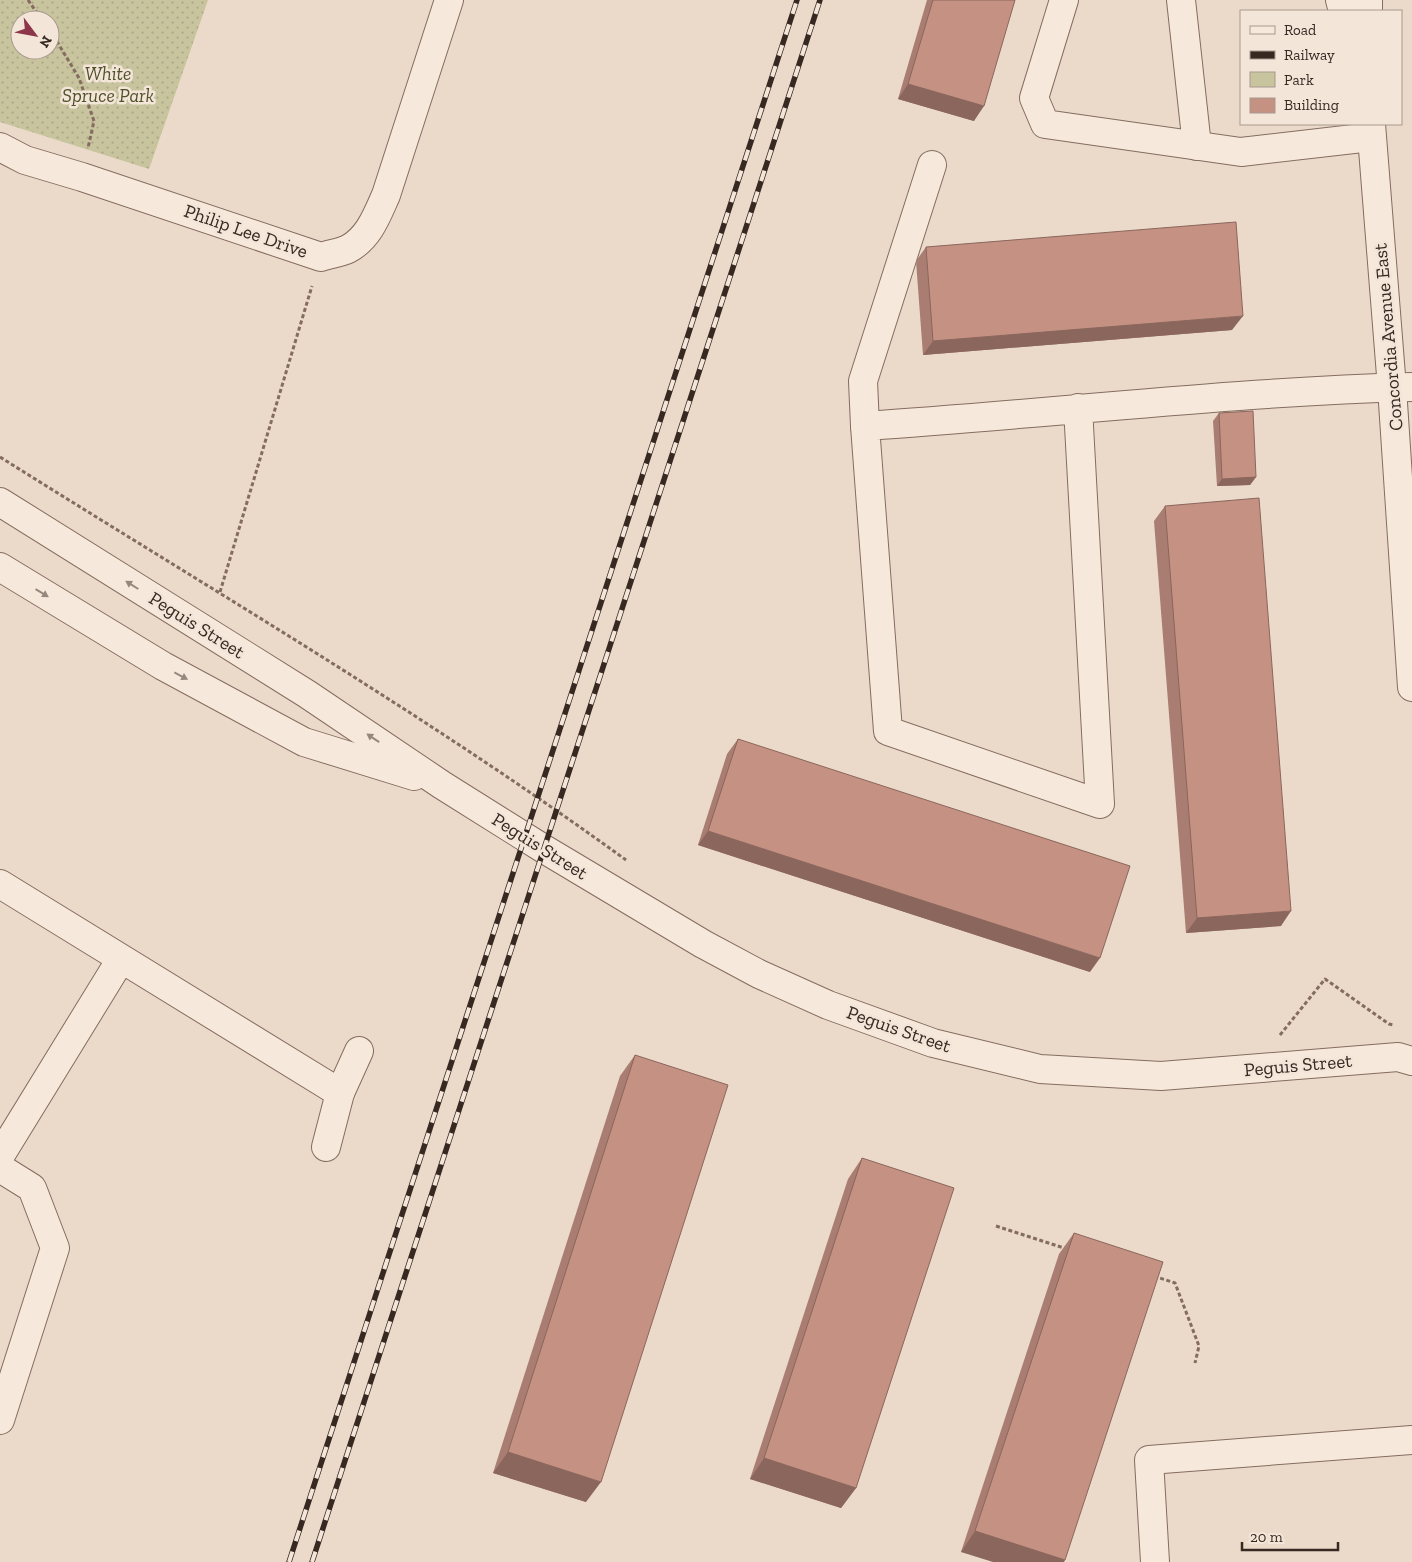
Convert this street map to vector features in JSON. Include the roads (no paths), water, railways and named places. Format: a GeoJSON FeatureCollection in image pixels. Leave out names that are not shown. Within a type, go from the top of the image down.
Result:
{"type":"FeatureCollection","features":[{"type":"Feature","properties":{"kind":"street","name":"Philip Lee Drive"},"geometry":{"type":"LineString","coordinates":[[0,147],[24,160],[82,177],[321,257],[348,249],[359,241],[373,225],[386,195],[449,0]]}},
{"type":"Feature","properties":{"kind":"street"},"geometry":{"type":"LineString","coordinates":[[1064,0],[1034,98],[1045,124],[1241,152],[1370,128]]}},
{"type":"Feature","properties":{"kind":"street"},"geometry":{"type":"LineString","coordinates":[[1181,0],[1197,146]]}},
{"type":"Feature","properties":{"kind":"street","name":"Concordia Avenue East"},"geometry":{"type":"LineString","coordinates":[[1370,128],[1402,388],[1412,687]]}},
{"type":"Feature","properties":{"kind":"street"},"geometry":{"type":"LineString","coordinates":[[932,165],[863,381],[888,731],[1100,804],[1078,408]]}},
{"type":"Feature","properties":{"kind":"street"},"geometry":{"type":"LineString","coordinates":[[865,426],[1246,396],[1402,388]]}},
{"type":"Feature","properties":{"kind":"street","name":"Peguis Street"},"geometry":{"type":"LineString","coordinates":[[0,502],[307,694],[442,785],[544,850],[703,944],[759,974],[828,1005],[934,1043],[1040,1069],[1161,1076],[1398,1057],[1412,1061]]}},
{"type":"Feature","properties":{"kind":"street","name":"Peguis Street"},"geometry":{"type":"LineString","coordinates":[[0,567],[163,666],[304,742],[442,785]]}},
{"type":"Feature","properties":{"kind":"street"},"geometry":{"type":"LineString","coordinates":[[0,884],[340,1093]]}},
{"type":"Feature","properties":{"kind":"street"},"geometry":{"type":"LineString","coordinates":[[0,1156],[121,959]]}},
{"type":"Feature","properties":{"kind":"street"},"geometry":{"type":"LineString","coordinates":[[326,1147],[340,1093],[359,1051]]}},
{"type":"Feature","properties":{"kind":"street"},"geometry":{"type":"LineString","coordinates":[[0,1168],[32,1188],[55,1248],[0,1420]]}},
{"type":"Feature","properties":{"kind":"street"},"geometry":{"type":"LineString","coordinates":[[1155,1562],[1148,1460],[1412,1440]]}},
{"type":"Feature","properties":{"kind":"railway"},"geometry":{"type":"LineString","coordinates":[[289,1562],[797,0]]}},
{"type":"Feature","properties":{"kind":"railway"},"geometry":{"type":"LineString","coordinates":[[312,1562],[820,0]]}},
{"type":"Feature","properties":{"kind":"park label","name":"White Spruce Park"},"geometry":{"type":"Point","coordinates":[108,84]}}]}
